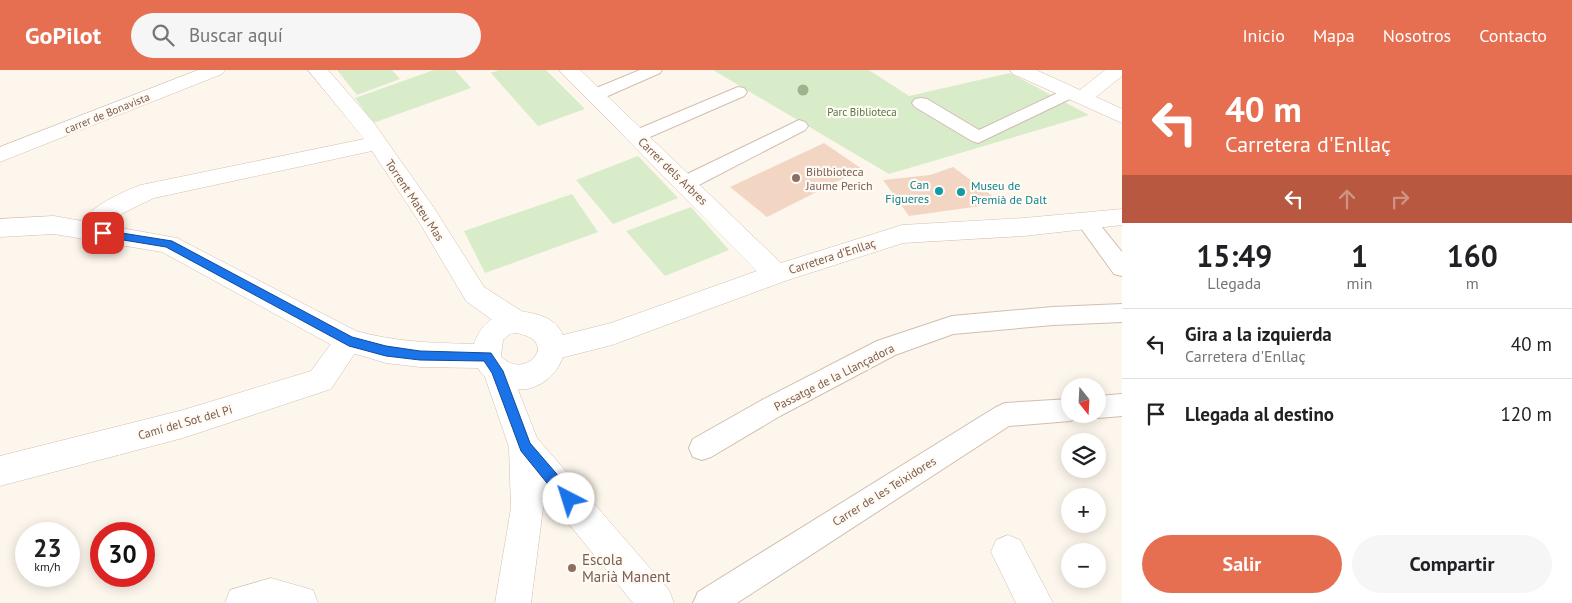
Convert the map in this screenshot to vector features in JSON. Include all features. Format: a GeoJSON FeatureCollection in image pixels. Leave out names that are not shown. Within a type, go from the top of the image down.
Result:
{"type":"FeatureCollection","features":[{"type":"Feature","properties":{"kind":"street","name":"Torrent Mateu Mas"},"geometry":{"type":"LineString","coordinates":[[318,70],[377,143],[426,214],[475,294],[516,322]]}},
{"type":"Feature","properties":{"kind":"street","name":"Carrer dels Arbres"},"geometry":{"type":"LineString","coordinates":[[569,70],[686,183],[776,274]]}},
{"type":"Feature","properties":{"kind":"street"},"geometry":{"type":"LineString","coordinates":[[595,95],[654,70]]}},
{"type":"Feature","properties":{"kind":"street"},"geometry":{"type":"LineString","coordinates":[[1020,70],[1122,117]]}},
{"type":"Feature","properties":{"kind":"street"},"geometry":{"type":"LineString","coordinates":[[921,103],[978,138],[1075,96],[1118,70]]}},
{"type":"Feature","properties":{"kind":"street","name":"carrer de Bonavista"},"geometry":{"type":"LineString","coordinates":[[0,155],[216,73]]}},
{"type":"Feature","properties":{"kind":"street"},"geometry":{"type":"LineString","coordinates":[[637,136],[738,92]]}},
{"type":"Feature","properties":{"kind":"street"},"geometry":{"type":"LineString","coordinates":[[686,183],[799,126]]}},
{"type":"Feature","properties":{"kind":"street"},"geometry":{"type":"LineString","coordinates":[[86,231],[113,206],[124,199],[148,191],[377,143]]}},
{"type":"Feature","properties":{"kind":"street","name":"Carretera d'Enllaç"},"geometry":{"type":"LineString","coordinates":[[553,348],[612,334],[776,274],[902,234],[1024,227],[1122,217]]}},
{"type":"Feature","properties":{"kind":"street"},"geometry":{"type":"LineString","coordinates":[[1085,220],[1119,262]]}},
{"type":"Feature","properties":{"kind":"street"},"geometry":{"type":"LineString","coordinates":[[0,228],[54,226],[168,244],[349,341],[386,351],[492,364],[514,376],[534,374],[547,364],[553,348],[547,334],[537,325],[516,322],[505,324],[490,336],[488,342],[492,364],[525,447],[656,603]]}},
{"type":"Feature","properties":{"kind":"street","name":"Passatge de la Llançadora"},"geometry":{"type":"LineString","coordinates":[[702,448],[771,408],[886,348],[952,325],[1053,316],[1122,313]]}},
{"type":"Feature","properties":{"kind":"street","name":"Camí del Sot del Pi"},"geometry":{"type":"LineString","coordinates":[[0,471],[183,424],[320,380],[349,341]]}},
{"type":"Feature","properties":{"kind":"street"},"geometry":{"type":"LineString","coordinates":[[1106,407],[1122,406]]}},
{"type":"Feature","properties":{"kind":"street","name":"Carrer de les Teixidores"},"geometry":{"type":"LineString","coordinates":[[709,603],[1005,415],[1061,411]]}},
{"type":"Feature","properties":{"kind":"street"},"geometry":{"type":"LineString","coordinates":[[513,603],[527,508],[525,447]]}},
{"type":"Feature","properties":{"kind":"street"},"geometry":{"type":"LineString","coordinates":[[1008,552],[1035,603]]}},
{"type":"Feature","properties":{"kind":"street"},"geometry":{"type":"LineString","coordinates":[[243,603],[271,596],[300,603]]}},
{"type":"Feature","properties":{"kind":"green space"},"geometry":{"type":"Polygon","coordinates":[[[337,70],[392,70],[400,79],[357,95],[337,70]]]}},
{"type":"Feature","properties":{"kind":"green space"},"geometry":{"type":"Polygon","coordinates":[[[434,70],[455,70],[471,88],[373,123],[355,98],[434,70]]]}},
{"type":"Feature","properties":{"kind":"green space"},"geometry":{"type":"Polygon","coordinates":[[[499,70],[546,70],[585,109],[538,126],[491,73],[499,70]]]}},
{"type":"Feature","properties":{"kind":"green space","name":"Parc Biblioteca"},"geometry":{"type":"Polygon","coordinates":[[[713,70],[869,70],[909,96],[1010,73],[1089,115],[889,174],[713,70]]]}},
{"type":"Feature","properties":{"kind":"green space"},"geometry":{"type":"Polygon","coordinates":[[[638,156],[678,198],[613,224],[576,180],[638,156]]]}},
{"type":"Feature","properties":{"kind":"green space"},"geometry":{"type":"Polygon","coordinates":[[[572,194],[598,232],[485,273],[464,231],[572,194]]]}},
{"type":"Feature","properties":{"kind":"green space"},"geometry":{"type":"Polygon","coordinates":[[[691,207],[729,250],[665,276],[626,231],[691,207]]]}},
{"type":"Feature","properties":{"kind":"building","name":"Biblbioteca Jaume Perich"},"geometry":{"type":"Polygon","coordinates":[[[824,143],[862,169],[767,217],[730,187],[824,143]]]}},
{"type":"Feature","properties":{"kind":"building","name":"Can Figueres"},"geometry":{"type":"Polygon","coordinates":[[[953,167],[1002,203],[909,216],[883,180],[930,175],[953,167]]]}},
{"type":"Feature","properties":{"kind":"place","name":"Biblbioteca Jaume Perich"},"geometry":{"type":"Point","coordinates":[796,178]}},
{"type":"Feature","properties":{"kind":"place","name":"Can Figueres"},"geometry":{"type":"Point","coordinates":[939,191]}},
{"type":"Feature","properties":{"kind":"place","name":"Museu de Premià de Dalt"},"geometry":{"type":"Point","coordinates":[961,192]}},
{"type":"Feature","properties":{"kind":"place","name":"Escola Marià Manent"},"geometry":{"type":"Point","coordinates":[572,568]}},
{"type":"Feature","properties":{"kind":"route"},"geometry":{"type":"LineString","coordinates":[[103,233],[168,244],[349,341],[386,351],[420,355],[487,356],[491,365],[498,371],[525,447],[569,499]]}}]}
